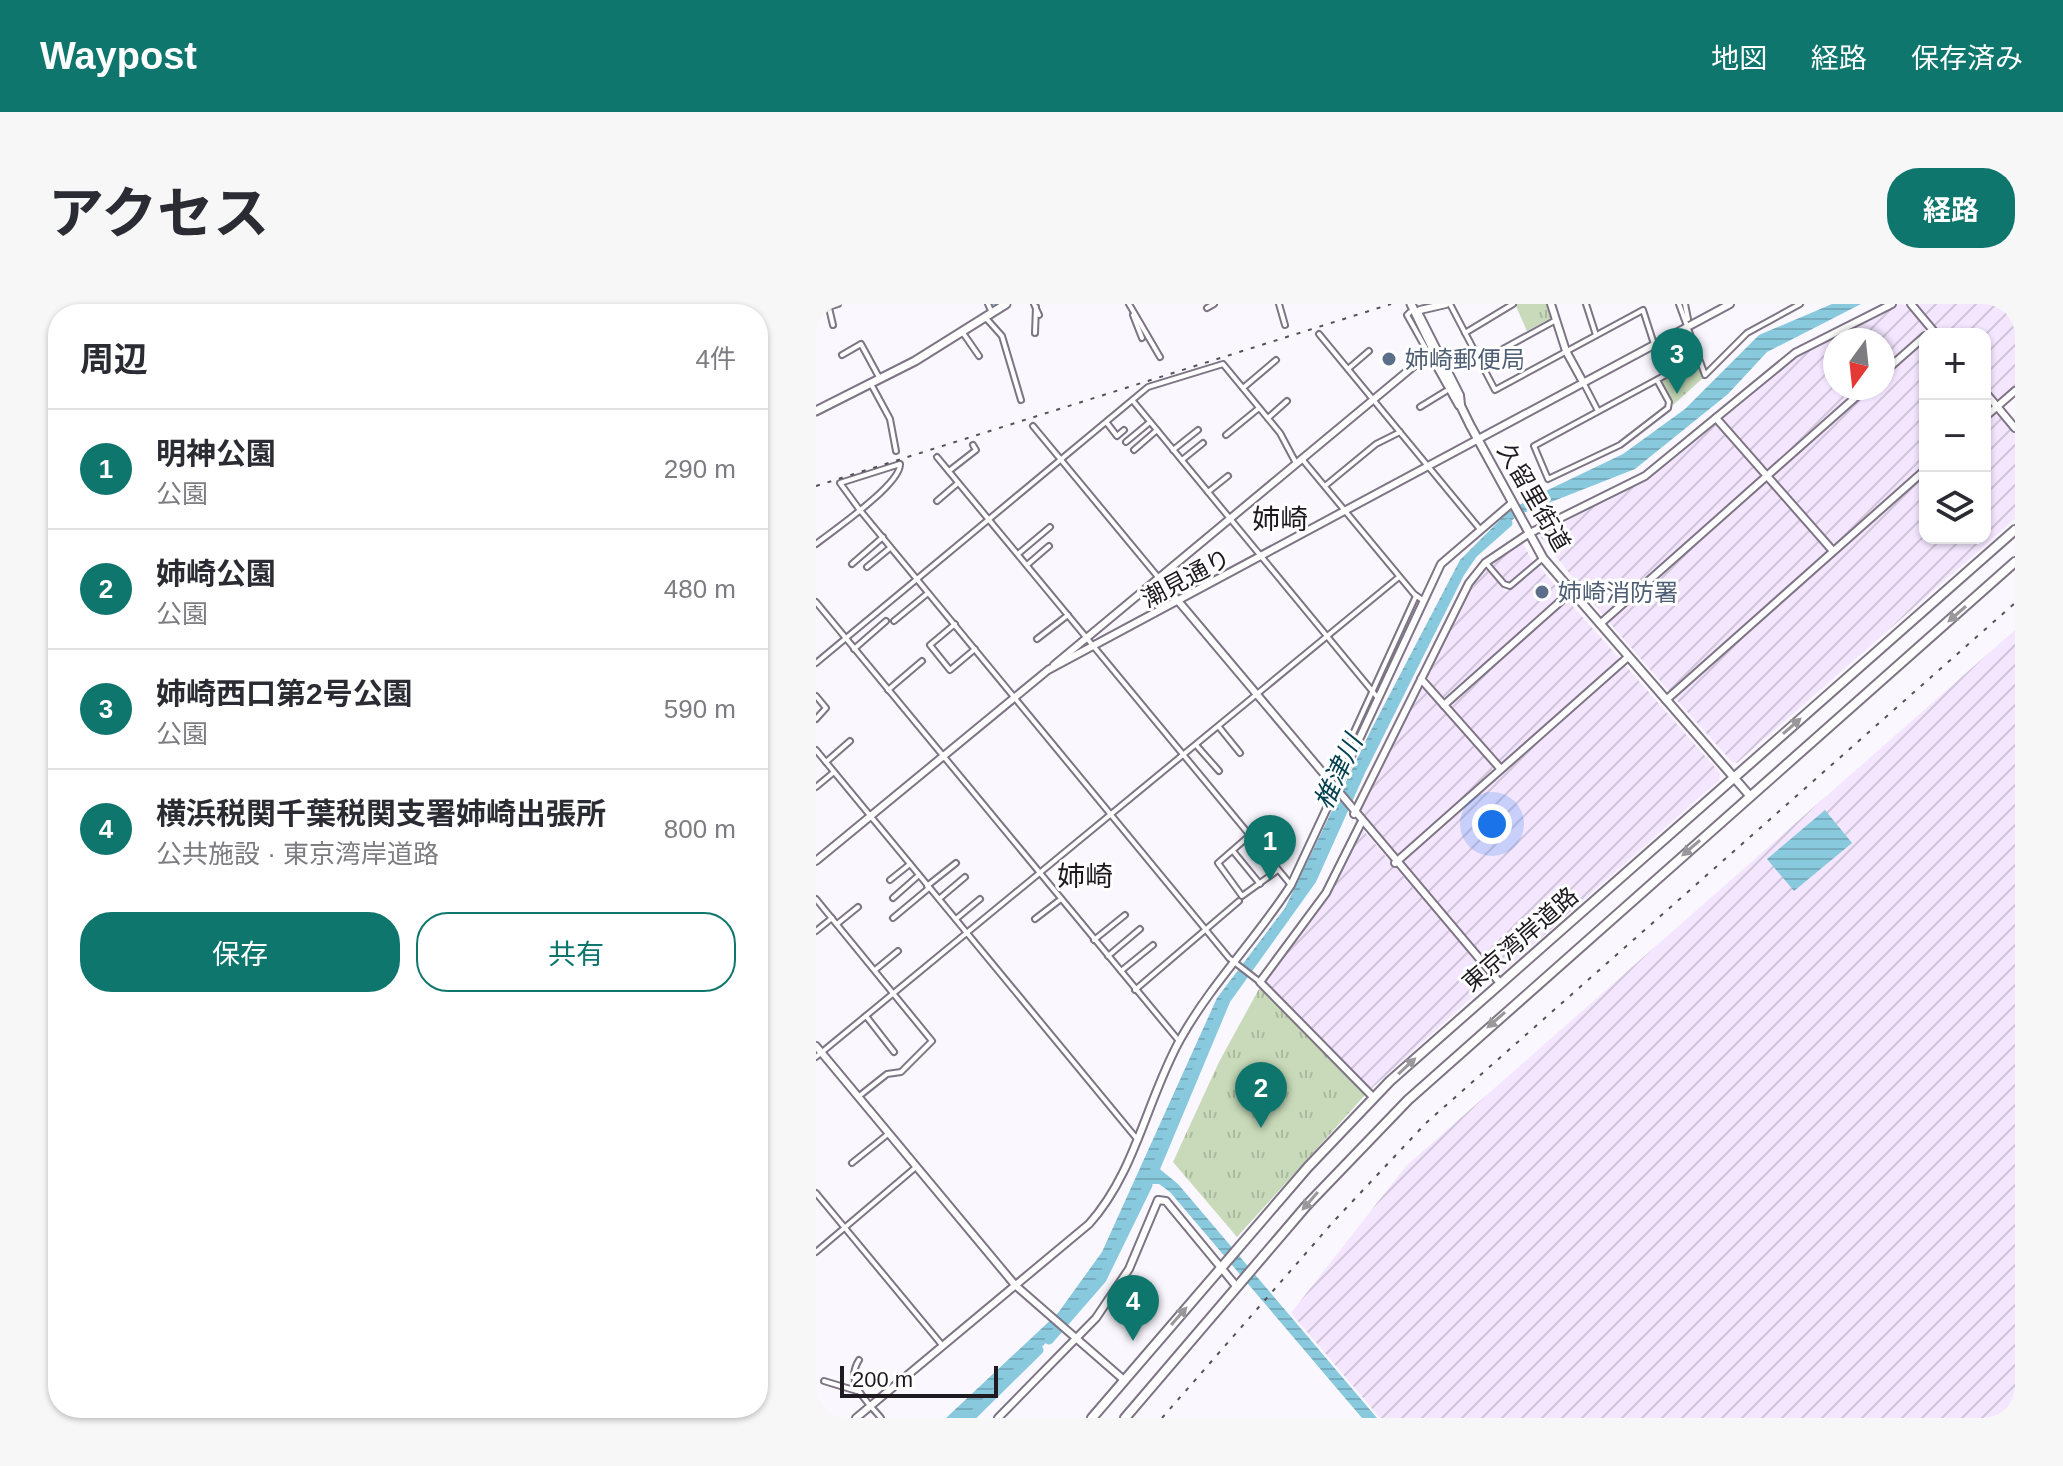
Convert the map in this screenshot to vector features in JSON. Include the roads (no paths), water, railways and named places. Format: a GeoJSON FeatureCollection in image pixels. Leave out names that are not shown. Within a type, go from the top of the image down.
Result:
{"type":"FeatureCollection","features":[{"type":"Feature","properties":{"kind":"highway","name":"東京湾岸道路"},"geometry":{"type":"LineString","coordinates":[[1092,1418],[1240,1245],[1374,1098],[1500,983],[2015,530]]}},
{"type":"Feature","properties":{"kind":"highway","name":"東京湾岸道路"},"geometry":{"type":"LineString","coordinates":[[1125,1418],[1357,1150],[1408,1100],[2015,562]]}},
{"type":"Feature","properties":{"kind":"main road"},"geometry":{"type":"LineString","coordinates":[[816,411],[963,333],[1006,304]]}},
{"type":"Feature","properties":{"kind":"main road","name":"久留里街道"},"geometry":{"type":"LineString","coordinates":[[1414,309],[1478,440],[1543,558],[1750,796]]}},
{"type":"Feature","properties":{"kind":"street"},"geometry":{"type":"LineString","coordinates":[[816,311],[838,304]]}},
{"type":"Feature","properties":{"kind":"street"},"geometry":{"type":"LineString","coordinates":[[988,304],[988,315],[1002,336],[1021,400]]}},
{"type":"Feature","properties":{"kind":"street"},"geometry":{"type":"LineString","coordinates":[[1129,304],[1160,357]]}},
{"type":"Feature","properties":{"kind":"street"},"geometry":{"type":"LineString","coordinates":[[1207,308],[1214,304]]}},
{"type":"Feature","properties":{"kind":"street"},"geometry":{"type":"LineString","coordinates":[[1279,304],[1285,325]]}},
{"type":"Feature","properties":{"kind":"street"},"geometry":{"type":"LineString","coordinates":[[1462,409],[1446,391],[1407,315],[1414,309],[1448,304],[1495,390],[1643,310],[1654,344]]}},
{"type":"Feature","properties":{"kind":"street"},"geometry":{"type":"LineString","coordinates":[[1465,333],[1513,304]]}},
{"type":"Feature","properties":{"kind":"street"},"geometry":{"type":"LineString","coordinates":[[1551,304],[1566,351],[1598,411]]}},
{"type":"Feature","properties":{"kind":"street"},"geometry":{"type":"LineString","coordinates":[[1586,304],[1596,335]]}},
{"type":"Feature","properties":{"kind":"street"},"geometry":{"type":"LineString","coordinates":[[1682,304],[1705,375],[1747,333],[1800,304]]}},
{"type":"Feature","properties":{"kind":"street","name":"潮見通り"},"geometry":{"type":"LineString","coordinates":[[816,861],[1048,670],[1730,304]]}},
{"type":"Feature","properties":{"kind":"street"},"geometry":{"type":"LineString","coordinates":[[1352,811],[1469,583],[1485,563],[1526,531],[1645,476],[1795,353],[1892,304]]}},
{"type":"Feature","properties":{"kind":"street"},"geometry":{"type":"LineString","coordinates":[[1911,304],[1927,328]]}},
{"type":"Feature","properties":{"kind":"street"},"geometry":{"type":"LineString","coordinates":[[1035,305],[1039,315]]}},
{"type":"Feature","properties":{"kind":"street"},"geometry":{"type":"LineString","coordinates":[[1035,305],[1035,333]]}},
{"type":"Feature","properties":{"kind":"street"},"geometry":{"type":"LineString","coordinates":[[829,308],[833,325]]}},
{"type":"Feature","properties":{"kind":"street"},"geometry":{"type":"LineString","coordinates":[[1414,309],[1461,395],[1462,409]]}},
{"type":"Feature","properties":{"kind":"street"},"geometry":{"type":"LineString","coordinates":[[1133,311],[1142,338]]}},
{"type":"Feature","properties":{"kind":"street"},"geometry":{"type":"LineString","coordinates":[[1481,361],[1556,320]]}},
{"type":"Feature","properties":{"kind":"street"},"geometry":{"type":"LineString","coordinates":[[963,333],[979,356]]}},
{"type":"Feature","properties":{"kind":"street"},"geometry":{"type":"LineString","coordinates":[[1319,334],[1479,528]]}},
{"type":"Feature","properties":{"kind":"street"},"geometry":{"type":"LineString","coordinates":[[1895,363],[1919,342]]}},
{"type":"Feature","properties":{"kind":"street"},"geometry":{"type":"LineString","coordinates":[[842,355],[861,344],[880,379]]}},
{"type":"Feature","properties":{"kind":"street"},"geometry":{"type":"LineString","coordinates":[[1348,369],[1369,351]]}},
{"type":"Feature","properties":{"kind":"street"},"geometry":{"type":"LineString","coordinates":[[1657,380],[1669,402],[1668,408],[1620,445],[1548,479],[1534,446],[1699,357]]}},
{"type":"Feature","properties":{"kind":"street"},"geometry":{"type":"LineString","coordinates":[[1048,670],[1229,518],[1429,358]]}},
{"type":"Feature","properties":{"kind":"street"},"geometry":{"type":"LineString","coordinates":[[1243,388],[1276,360]]}},
{"type":"Feature","properties":{"kind":"street"},"geometry":{"type":"LineString","coordinates":[[816,663],[1148,387],[1223,364],[1299,461],[1324,486],[1399,577],[1424,601]]}},
{"type":"Feature","properties":{"kind":"street"},"geometry":{"type":"LineString","coordinates":[[871,384],[890,419],[896,451]]}},
{"type":"Feature","properties":{"kind":"street"},"geometry":{"type":"LineString","coordinates":[[1420,407],[1446,391]]}},
{"type":"Feature","properties":{"kind":"street"},"geometry":{"type":"LineString","coordinates":[[1991,412],[2015,391]]}},
{"type":"Feature","properties":{"kind":"street"},"geometry":{"type":"LineString","coordinates":[[1600,624],[1852,400]]}},
{"type":"Feature","properties":{"kind":"street"},"geometry":{"type":"LineString","coordinates":[[1991,400],[2015,428]]}},
{"type":"Feature","properties":{"kind":"street"},"geometry":{"type":"LineString","coordinates":[[1133,401],[1378,698]]}},
{"type":"Feature","properties":{"kind":"street"},"geometry":{"type":"LineString","coordinates":[[1268,418],[1287,401]]}},
{"type":"Feature","properties":{"kind":"street"},"geometry":{"type":"LineString","coordinates":[[1226,435],[1259,408]]}},
{"type":"Feature","properties":{"kind":"street"},"geometry":{"type":"LineString","coordinates":[[1716,418],[1833,551]]}},
{"type":"Feature","properties":{"kind":"street"},"geometry":{"type":"LineString","coordinates":[[1126,442],[1150,422]]}},
{"type":"Feature","properties":{"kind":"street"},"geometry":{"type":"LineString","coordinates":[[1107,423],[1117,436],[1124,430]]}},
{"type":"Feature","properties":{"kind":"street"},"geometry":{"type":"LineString","coordinates":[[1033,426],[1361,823],[1500,983]]}},
{"type":"Feature","properties":{"kind":"street"},"geometry":{"type":"LineString","coordinates":[[1134,450],[1157,430]]}},
{"type":"Feature","properties":{"kind":"street"},"geometry":{"type":"LineString","coordinates":[[1173,450],[1198,430]]}},
{"type":"Feature","properties":{"kind":"street"},"geometry":{"type":"LineString","coordinates":[[1324,486],[1376,444],[1400,432]]}},
{"type":"Feature","properties":{"kind":"street"},"geometry":{"type":"LineString","coordinates":[[1182,460],[1203,443]]}},
{"type":"Feature","properties":{"kind":"street"},"geometry":{"type":"LineString","coordinates":[[949,471],[976,450],[973,445]]}},
{"type":"Feature","properties":{"kind":"street"},"geometry":{"type":"LineString","coordinates":[[937,457],[1291,885]]}},
{"type":"Feature","properties":{"kind":"street"},"geometry":{"type":"LineString","coordinates":[[816,544],[859,509],[896,478],[900,464],[840,483],[859,509],[1206,930],[1236,964],[1258,981],[1374,1098]]}},
{"type":"Feature","properties":{"kind":"street"},"geometry":{"type":"LineString","coordinates":[[1666,700],[1923,472]]}},
{"type":"Feature","properties":{"kind":"street"},"geometry":{"type":"LineString","coordinates":[[1208,492],[1228,476]]}},
{"type":"Feature","properties":{"kind":"street"},"geometry":{"type":"LineString","coordinates":[[937,501],[958,483]]}},
{"type":"Feature","properties":{"kind":"street"},"geometry":{"type":"LineString","coordinates":[[856,1418],[1104,1207],[1179,1041],[1291,885],[1337,793],[1441,564],[1479,528],[1513,506]]}},
{"type":"Feature","properties":{"kind":"street"},"geometry":{"type":"LineString","coordinates":[[1018,554],[1050,527]]}},
{"type":"Feature","properties":{"kind":"street"},"geometry":{"type":"LineString","coordinates":[[852,564],[883,537]]}},
{"type":"Feature","properties":{"kind":"street"},"geometry":{"type":"LineString","coordinates":[[1027,565],[1049,546]]}},
{"type":"Feature","properties":{"kind":"street"},"geometry":{"type":"LineString","coordinates":[[867,567],[891,547]]}},
{"type":"Feature","properties":{"kind":"street"},"geometry":{"type":"LineString","coordinates":[[1485,563],[1504,584],[1510,586],[1543,558]]}},
{"type":"Feature","properties":{"kind":"street"},"geometry":{"type":"LineString","coordinates":[[1124,1380],[1015,1285],[818,1052],[866,1016],[1399,577]]}},
{"type":"Feature","properties":{"kind":"street"},"geometry":{"type":"LineString","coordinates":[[1444,705],[1571,592]]}},
{"type":"Feature","properties":{"kind":"street"},"geometry":{"type":"LineString","coordinates":[[894,621],[928,593]]}},
{"type":"Feature","properties":{"kind":"street"},"geometry":{"type":"LineString","coordinates":[[1354,752],[1347,749],[1416,596]]}},
{"type":"Feature","properties":{"kind":"street"},"geometry":{"type":"LineString","coordinates":[[816,602],[1179,1041]]}},
{"type":"Feature","properties":{"kind":"street"},"geometry":{"type":"LineString","coordinates":[[1037,639],[1068,615]]}},
{"type":"Feature","properties":{"kind":"street"},"geometry":{"type":"LineString","coordinates":[[854,649],[886,621]]}},
{"type":"Feature","properties":{"kind":"street"},"geometry":{"type":"LineString","coordinates":[[955,624],[930,645],[950,670],[975,649]]}},
{"type":"Feature","properties":{"kind":"street"},"geometry":{"type":"LineString","coordinates":[[1391,649],[1399,654]]}},
{"type":"Feature","properties":{"kind":"street"},"geometry":{"type":"LineString","coordinates":[[1395,863],[1499,767],[1628,657]]}},
{"type":"Feature","properties":{"kind":"street"},"geometry":{"type":"LineString","coordinates":[[888,690],[922,661]]}},
{"type":"Feature","properties":{"kind":"street"},"geometry":{"type":"LineString","coordinates":[[1421,679],[1499,767]]}},
{"type":"Feature","properties":{"kind":"street"},"geometry":{"type":"LineString","coordinates":[[816,696],[826,708],[816,719]]}},
{"type":"Feature","properties":{"kind":"street"},"geometry":{"type":"LineString","coordinates":[[1218,727],[1240,753]]}},
{"type":"Feature","properties":{"kind":"street"},"geometry":{"type":"LineString","coordinates":[[826,762],[850,741]]}},
{"type":"Feature","properties":{"kind":"street"},"geometry":{"type":"LineString","coordinates":[[1196,745],[1219,771]]}},
{"type":"Feature","properties":{"kind":"street"},"geometry":{"type":"LineString","coordinates":[[817,751],[1137,1139]]}},
{"type":"Feature","properties":{"kind":"street"},"geometry":{"type":"LineString","coordinates":[[816,787],[834,772]]}},
{"type":"Feature","properties":{"kind":"street"},"geometry":{"type":"LineString","coordinates":[[1258,981],[1326,893],[1361,823]]}},
{"type":"Feature","properties":{"kind":"street"},"geometry":{"type":"LineString","coordinates":[[1250,836],[1218,866],[1242,896],[1278,870]]}},
{"type":"Feature","properties":{"kind":"street"},"geometry":{"type":"LineString","coordinates":[[1233,851],[1260,884]]}},
{"type":"Feature","properties":{"kind":"street"},"geometry":{"type":"LineString","coordinates":[[893,918],[956,863]]}},
{"type":"Feature","properties":{"kind":"street"},"geometry":{"type":"LineString","coordinates":[[890,880],[910,864]]}},
{"type":"Feature","properties":{"kind":"street"},"geometry":{"type":"LineString","coordinates":[[893,898],[919,875]]}},
{"type":"Feature","properties":{"kind":"street"},"geometry":{"type":"LineString","coordinates":[[939,899],[965,877]]}},
{"type":"Feature","properties":{"kind":"street"},"geometry":{"type":"LineString","coordinates":[[816,899],[932,1044],[901,1072],[887,1074],[858,1097]]}},
{"type":"Feature","properties":{"kind":"street"},"geometry":{"type":"LineString","coordinates":[[956,919],[980,899]]}},
{"type":"Feature","properties":{"kind":"street"},"geometry":{"type":"LineString","coordinates":[[1035,919],[1061,899]]}},
{"type":"Feature","properties":{"kind":"street"},"geometry":{"type":"LineString","coordinates":[[1135,990],[1239,901]]}},
{"type":"Feature","properties":{"kind":"street"},"geometry":{"type":"LineString","coordinates":[[837,924],[858,907]]}},
{"type":"Feature","properties":{"kind":"street"},"geometry":{"type":"LineString","coordinates":[[1094,940],[1125,915]]}},
{"type":"Feature","properties":{"kind":"street"},"geometry":{"type":"LineString","coordinates":[[816,931],[832,918]]}},
{"type":"Feature","properties":{"kind":"street"},"geometry":{"type":"LineString","coordinates":[[1108,956],[1140,929]]}},
{"type":"Feature","properties":{"kind":"street"},"geometry":{"type":"LineString","coordinates":[[1120,971],[1153,945]]}},
{"type":"Feature","properties":{"kind":"street"},"geometry":{"type":"LineString","coordinates":[[875,970],[898,951]]}},
{"type":"Feature","properties":{"kind":"street"},"geometry":{"type":"LineString","coordinates":[[866,1016],[894,1052]]}},
{"type":"Feature","properties":{"kind":"street"},"geometry":{"type":"LineString","coordinates":[[852,1163],[888,1134]]}},
{"type":"Feature","properties":{"kind":"street"},"geometry":{"type":"LineString","coordinates":[[816,1252],[916,1167]]}},
{"type":"Feature","properties":{"kind":"street"},"geometry":{"type":"LineString","coordinates":[[816,1193],[942,1345]]}},
{"type":"Feature","properties":{"kind":"street"},"geometry":{"type":"LineString","coordinates":[[998,1418],[1078,1340],[1129,1269],[1158,1200],[1166,1201],[1237,1287]]}},
{"type":"Feature","properties":{"kind":"street"},"geometry":{"type":"LineString","coordinates":[[857,1391],[853,1371],[859,1360]]}},
{"type":"Feature","properties":{"kind":"street"},"geometry":{"type":"LineString","coordinates":[[824,1381],[857,1391],[881,1418]]}},
{"type":"Feature","properties":{"kind":"water"},"geometry":{"type":"Polygon","coordinates":[[[1832,304],[1861,304],[1767,352],[1728,394],[1635,469],[1518,515],[1473,554],[1411,668],[1312,880],[1226,1000],[1156,1166],[1178,1184],[1377,1418],[1362,1418],[1170,1192],[1159,1184],[1149,1184],[1102,1279],[1078,1311],[970,1418],[946,1418],[1058,1313],[1102,1252],[1217,998],[1285,908],[1370,732],[1460,560],[1507,513],[1527,500],[1623,454],[1685,409],[1759,335],[1832,304]]]}},
{"type":"Feature","properties":{"kind":"water"},"geometry":{"type":"Polygon","coordinates":[[[1825,810],[1852,843],[1794,891],[1767,859],[1825,810]]]}},
{"type":"Feature","properties":{"kind":"waterway"},"geometry":{"type":"LineString","coordinates":[[991,304],[997,304]]}},
{"type":"Feature","properties":{"kind":"waterway","name":"椎津川"},"geometry":{"type":"LineString","coordinates":[[1154,1172],[1226,1000],[1312,880],[1361,771],[1460,573],[1473,554],[1508,523]]}},
{"type":"Feature","properties":{"kind":"waterway","name":"椎津川"},"geometry":{"type":"LineString","coordinates":[[1049,1340],[1102,1279],[1148,1185]]}},
{"type":"Feature","properties":{"kind":"waterway","name":"椎津川"},"geometry":{"type":"LineString","coordinates":[[970,1418],[1039,1350]]}},
{"type":"Feature","properties":{"kind":"railway"},"geometry":{"type":"LineString","coordinates":[[816,486],[1391,304]]}},
{"type":"Feature","properties":{"kind":"railway"},"geometry":{"type":"LineString","coordinates":[[1162,1418],[1334,1221],[1426,1123],[2015,603]]}},
{"type":"Feature","properties":{"kind":"place","name":"姉崎郵便局"},"geometry":{"type":"Point","coordinates":[1389,359]}},
{"type":"Feature","properties":{"kind":"place","name":"姉崎西口第2号公園"},"geometry":{"type":"Point","coordinates":[1677,394]}},
{"type":"Feature","properties":{"kind":"place","name":"姉崎消防署"},"geometry":{"type":"Point","coordinates":[1542,592]}},
{"type":"Feature","properties":{"kind":"place","name":"明神公園"},"geometry":{"type":"Point","coordinates":[1270,881]}},
{"type":"Feature","properties":{"kind":"place","name":"姉崎公園"},"geometry":{"type":"Point","coordinates":[1261,1128]}},
{"type":"Feature","properties":{"kind":"place","name":"横浜税関千葉税関支署姉崎出張所"},"geometry":{"type":"Point","coordinates":[1133,1341]}},
{"type":"Feature","properties":{"kind":"district","name":"姉崎"},"geometry":{"type":"Point","coordinates":[1280,519]}},
{"type":"Feature","properties":{"kind":"district","name":"姉崎"},"geometry":{"type":"Point","coordinates":[1085,876]}}]}
